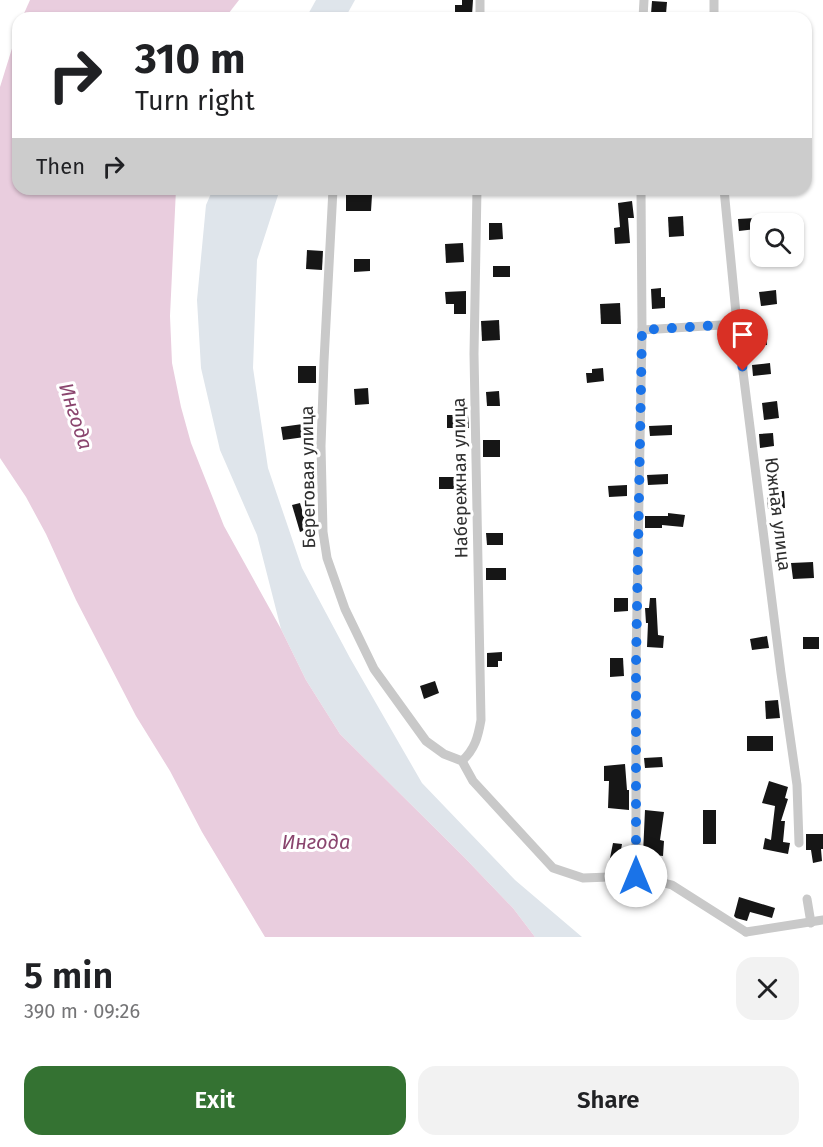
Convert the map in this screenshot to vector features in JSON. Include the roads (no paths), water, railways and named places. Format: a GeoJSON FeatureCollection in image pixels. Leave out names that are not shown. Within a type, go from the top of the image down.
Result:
{"type":"FeatureCollection","features":[{"type":"Feature","properties":{"kind":"street","name":"Береговая улица"},"geometry":{"type":"LineString","coordinates":[[333,195],[321,446],[323,532],[327,558],[345,609],[374,669],[426,741],[462,761]]}},
{"type":"Feature","properties":{"kind":"street","name":"Набережная улица"},"geometry":{"type":"LineString","coordinates":[[462,761],[472,752],[479,734],[481,720],[474,354],[477,195]]}},
{"type":"Feature","properties":{"kind":"street"},"geometry":{"type":"LineString","coordinates":[[636,876],[636,664],[642,330],[641,195]]}},
{"type":"Feature","properties":{"kind":"street","name":"Южная улица"},"geometry":{"type":"LineString","coordinates":[[725,195],[737,324],[797,785],[799,843]]}},
{"type":"Feature","properties":{"kind":"street"},"geometry":{"type":"LineString","coordinates":[[642,330],[737,324]]}},
{"type":"Feature","properties":{"kind":"street"},"geometry":{"type":"LineString","coordinates":[[462,761],[473,781],[553,868],[583,878],[636,876],[672,885],[745,935],[823,920]]}},
{"type":"Feature","properties":{"kind":"street"},"geometry":{"type":"LineString","coordinates":[[807,898],[811,923]]}},
{"type":"Feature","properties":{"kind":"water"},"geometry":{"type":"Polygon","coordinates":[[[30,0],[239,0],[230,12],[25,12],[30,0]]]}},
{"type":"Feature","properties":{"kind":"water","name":"Ингода"},"geometry":{"type":"Polygon","coordinates":[[[12,48],[12,195],[176,195],[170,316],[172,363],[191,443],[224,526],[281,629],[306,680],[340,734],[513,908],[535,937],[265,937],[136,716],[76,600],[46,534],[26,497],[0,458],[0,87],[12,48]]]}}]}
